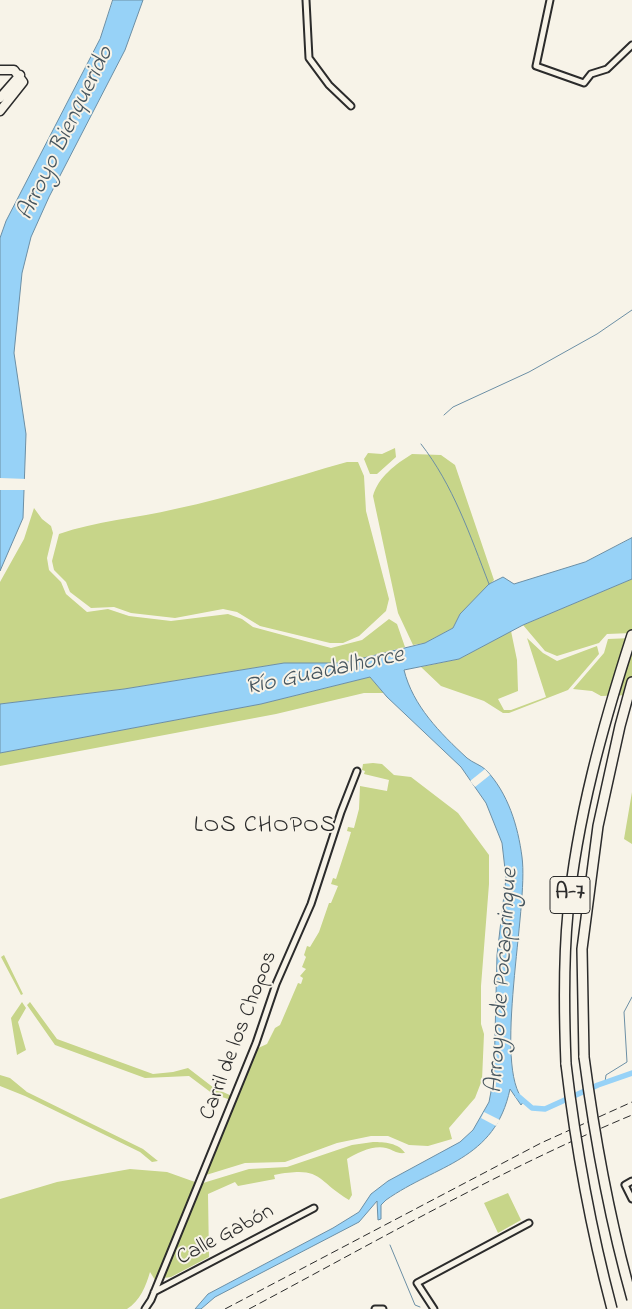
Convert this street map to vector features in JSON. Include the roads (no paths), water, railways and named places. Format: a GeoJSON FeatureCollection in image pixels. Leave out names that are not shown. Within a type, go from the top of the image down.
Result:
{"type":"FeatureCollection","features":[{"type":"Feature","properties":{"kind":"highway","name":"A-7"},"geometry":{"type":"LineString","coordinates":[[612,1309],[595,1244],[579,1162],[566,1064],[563,994],[568,912],[580,827],[603,730],[632,635]]}},
{"type":"Feature","properties":{"kind":"highway","name":"A-7"},"geometry":{"type":"LineString","coordinates":[[632,682],[620,726],[598,826],[582,950],[584,1057],[596,1147],[615,1239],[632,1299]]}},
{"type":"Feature","properties":{"kind":"main road"},"geometry":{"type":"LineString","coordinates":[[0,70],[14,70],[20,78]]}},
{"type":"Feature","properties":{"kind":"main road"},"geometry":{"type":"LineString","coordinates":[[0,98],[20,78]]}},
{"type":"Feature","properties":{"kind":"main road"},"geometry":{"type":"LineString","coordinates":[[0,111],[20,78]]}},
{"type":"Feature","properties":{"kind":"street"},"geometry":{"type":"LineString","coordinates":[[306,0],[309,58],[329,85],[351,106]]}},
{"type":"Feature","properties":{"kind":"street"},"geometry":{"type":"LineString","coordinates":[[550,0],[536,66],[584,84],[591,74],[607,69],[632,45]]}},
{"type":"Feature","properties":{"kind":"street","name":"Carril de los Chopos"},"geometry":{"type":"LineString","coordinates":[[145,1309],[154,1293],[256,1043],[276,984],[311,904],[340,812],[357,771]]}},
{"type":"Feature","properties":{"kind":"street"},"geometry":{"type":"LineString","coordinates":[[632,1182],[625,1185],[632,1199]]}},
{"type":"Feature","properties":{"kind":"street","name":"Calle Gabón"},"geometry":{"type":"LineString","coordinates":[[154,1293],[314,1208]]}},
{"type":"Feature","properties":{"kind":"street"},"geometry":{"type":"LineString","coordinates":[[434,1309],[416,1283],[529,1223]]}},
{"type":"Feature","properties":{"kind":"street"},"geometry":{"type":"LineString","coordinates":[[375,1309],[382,1309]]}},
{"type":"Feature","properties":{"kind":"water","name":"Arroyo Bienquerido"},"geometry":{"type":"Polygon","coordinates":[[[113,0],[143,0],[125,50],[49,197],[31,237],[22,273],[14,353],[26,434],[23,518],[0,571],[0,238],[6,221],[100,39],[113,0]]]}},
{"type":"Feature","properties":{"kind":"water"},"geometry":{"type":"Polygon","coordinates":[[[632,538],[632,579],[523,625],[459,659],[404,670],[414,695],[438,729],[467,758],[484,768],[494,779],[506,799],[515,822],[522,857],[523,880],[511,1022],[511,1056],[515,1083],[524,1101],[521,1105],[510,1089],[502,1113],[491,1132],[478,1146],[462,1158],[386,1200],[381,1205],[381,1219],[378,1220],[377,1201],[359,1222],[215,1297],[201,1309],[195,1309],[208,1294],[333,1228],[359,1212],[371,1194],[388,1181],[460,1142],[473,1130],[489,1102],[494,1076],[497,955],[506,878],[502,843],[486,803],[461,767],[387,697],[370,677],[261,704],[0,753],[0,704],[124,689],[284,663],[343,663],[425,643],[453,628],[460,614],[489,584],[503,577],[514,584],[585,562],[632,538]]]}},
{"type":"Feature","properties":{"kind":"waterway"},"geometry":{"type":"LineString","coordinates":[[444,415],[453,407],[529,372],[597,334],[632,310]]}},
{"type":"Feature","properties":{"kind":"waterway"},"geometry":{"type":"LineString","coordinates":[[421,444],[452,493],[489,584]]}},
{"type":"Feature","properties":{"kind":"waterway"},"geometry":{"type":"LineString","coordinates":[[605,1082],[606,1075],[627,1062],[624,1012],[632,997]]}},
{"type":"Feature","properties":{"kind":"waterway","name":"Arroyo de Pocapringue"},"geometry":{"type":"LineString","coordinates":[[518,1096],[532,1108],[545,1109],[598,1085],[632,1073]]}},
{"type":"Feature","properties":{"kind":"waterway"},"geometry":{"type":"LineString","coordinates":[[390,1245],[415,1305],[420,1307]]}},
{"type":"Feature","properties":{"kind":"railway"},"geometry":{"type":"LineString","coordinates":[[225,1309],[541,1143],[632,1102]]}},
{"type":"Feature","properties":{"kind":"railway"},"geometry":{"type":"LineString","coordinates":[[249,1309],[486,1183],[583,1136],[632,1115]]}},
{"type":"Feature","properties":{"kind":"district","name":"LOS CHOPOS"},"geometry":{"type":"Point","coordinates":[265,827]}},
{"type":"Feature","properties":{"kind":"water label","name":"Río Guadalhorce"},"geometry":{"type":"Point","coordinates":[325,673]}}]}
